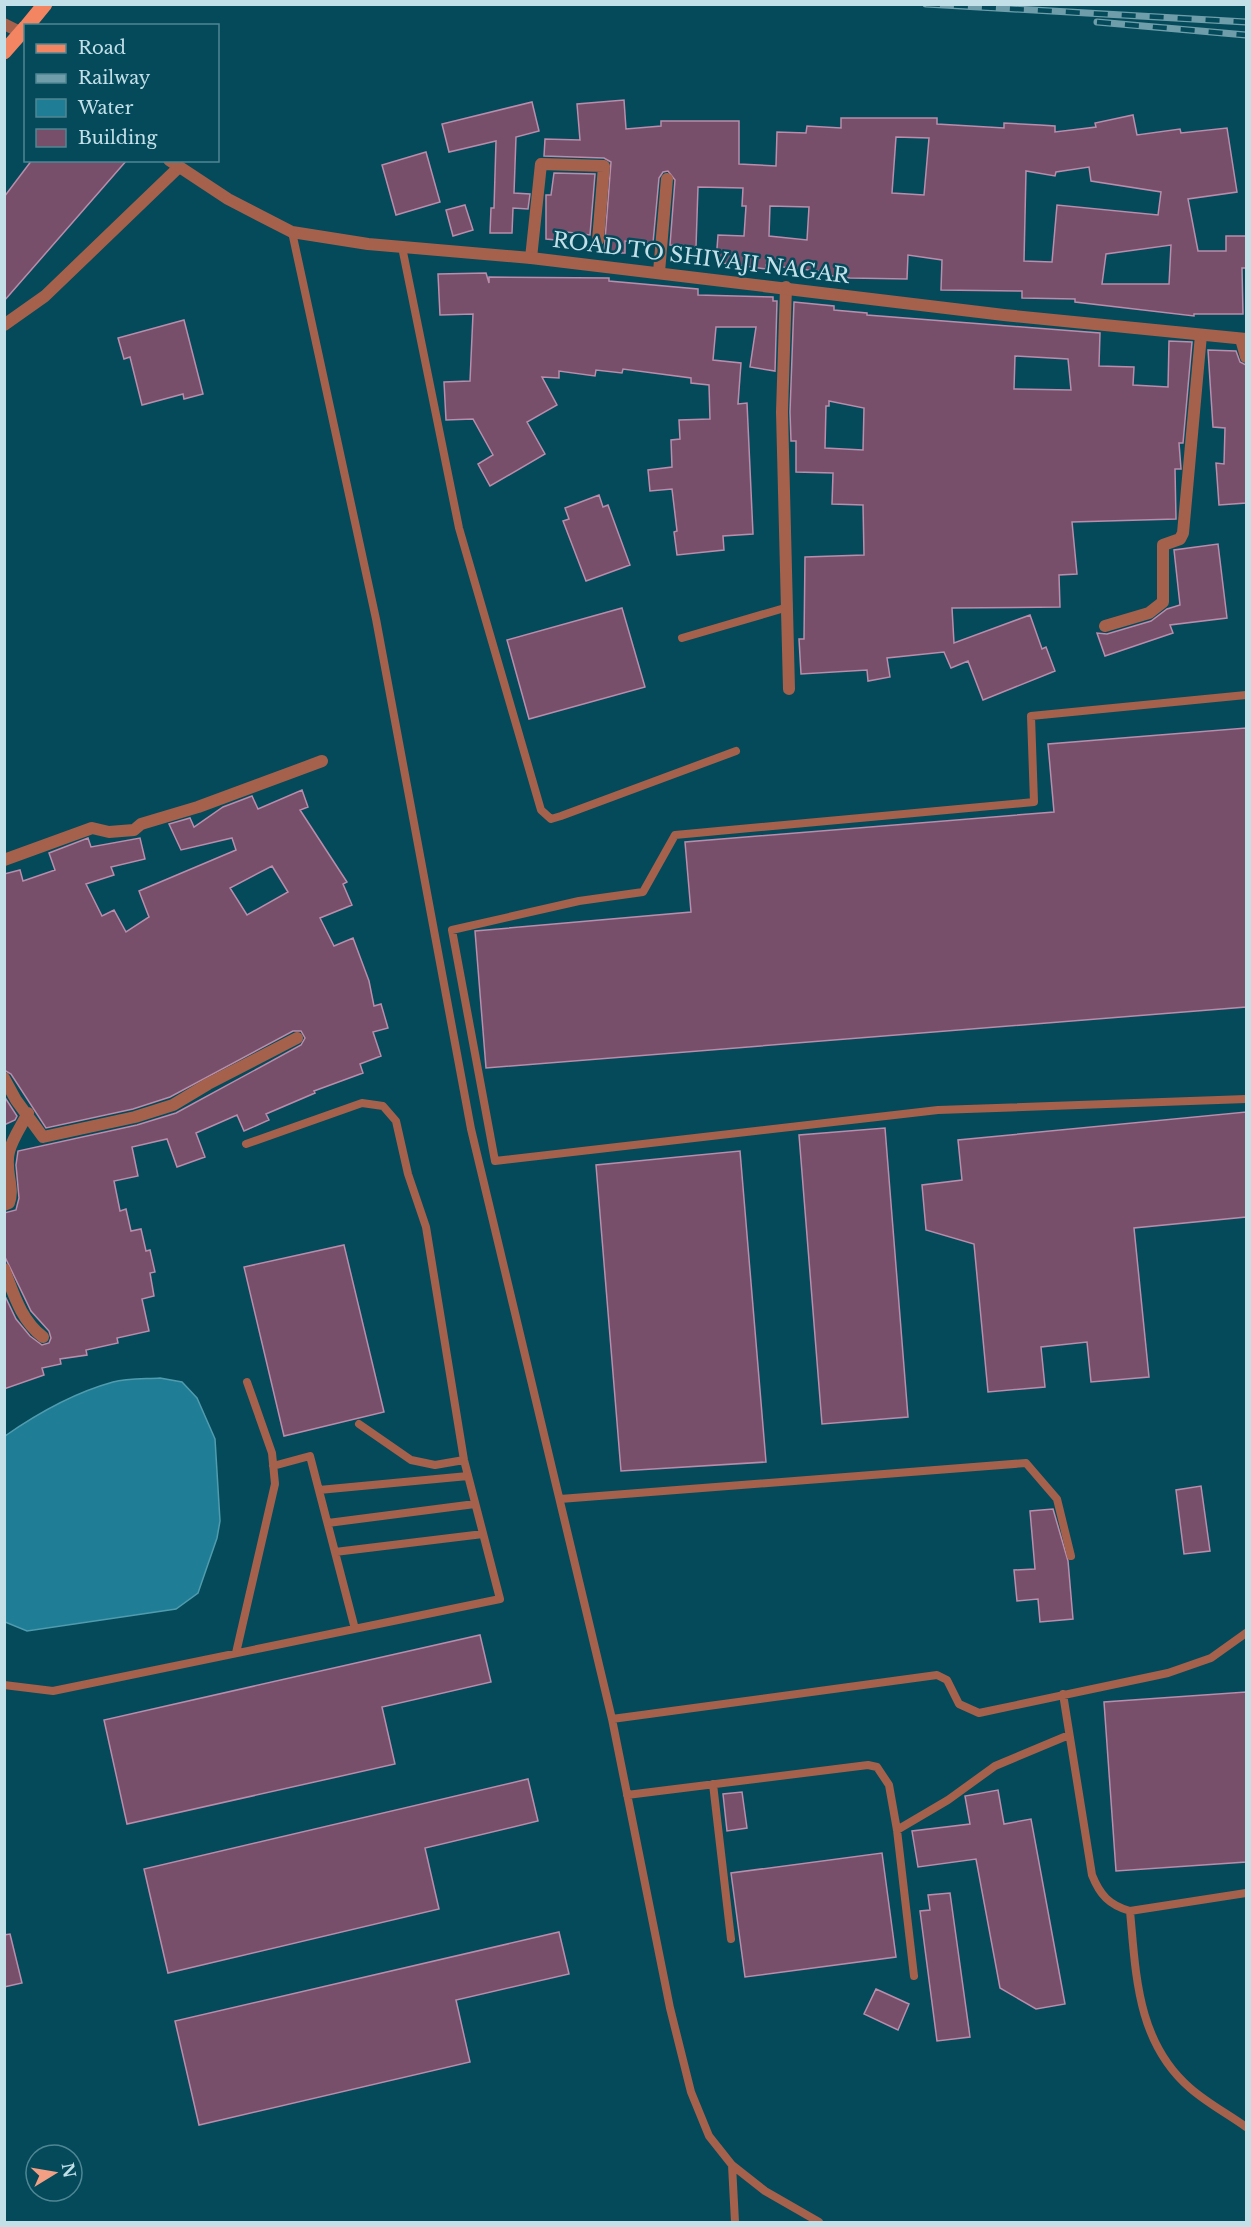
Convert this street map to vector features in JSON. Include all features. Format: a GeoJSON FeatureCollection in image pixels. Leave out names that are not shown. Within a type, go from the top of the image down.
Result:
{"type":"FeatureCollection","features":[{"type":"Feature","properties":{"kind":"main road"},"geometry":{"type":"LineString","coordinates":[[30,24],[45,4]]}},
{"type":"Feature","properties":{"kind":"main road"},"geometry":{"type":"LineString","coordinates":[[4,52],[24,31]]}},
{"type":"Feature","properties":{"kind":"street"},"geometry":{"type":"LineString","coordinates":[[4,24],[24,30]]}},
{"type":"Feature","properties":{"kind":"street"},"geometry":{"type":"LineString","coordinates":[[4,325],[45,296],[174,164]]}},
{"type":"Feature","properties":{"kind":"street","name":"ROAD TO SHIVAJI NAGAR"},"geometry":{"type":"LineString","coordinates":[[174,164],[228,199],[292,232],[402,247],[659,272],[1004,315],[1244,339]]}},
{"type":"Feature","properties":{"kind":"street"},"geometry":{"type":"LineString","coordinates":[[531,258],[541,164],[604,166],[598,240]]}},
{"type":"Feature","properties":{"kind":"street"},"geometry":{"type":"LineString","coordinates":[[659,272],[667,179]]}},
{"type":"Feature","properties":{"kind":"street"},"geometry":{"type":"LineString","coordinates":[[786,287],[782,412],[789,689]]}},
{"type":"Feature","properties":{"kind":"street"},"geometry":{"type":"LineString","coordinates":[[1105,626],[1149,613],[1163,602],[1163,545],[1180,539],[1183,533],[1201,335]]}},
{"type":"Feature","properties":{"kind":"street"},"geometry":{"type":"LineString","coordinates":[[1244,339],[1246,357]]}},
{"type":"Feature","properties":{"kind":"street"},"geometry":{"type":"LineString","coordinates":[[4,860],[92,828],[109,832],[134,830],[141,824],[198,807],[322,761]]}},
{"type":"Feature","properties":{"kind":"street"},"geometry":{"type":"LineString","coordinates":[[4,1078],[16,1100],[28,1113],[43,1137],[135,1117],[174,1105],[208,1084],[297,1038]]}},
{"type":"Feature","properties":{"kind":"street"},"geometry":{"type":"LineString","coordinates":[[4,1205],[9,1203],[12,1196],[7,1175],[9,1150],[28,1113]]}},
{"type":"Feature","properties":{"kind":"street"},"geometry":{"type":"LineString","coordinates":[[4,1269],[19,1308],[30,1326],[43,1337]]}},
{"type":"Feature","properties":{"kind":"lane"},"geometry":{"type":"LineString","coordinates":[[292,232],[376,619],[471,1128],[612,1719],[670,2008],[691,2092],[708,2136],[732,2165],[765,2191],[819,2223]]}},
{"type":"Feature","properties":{"kind":"lane"},"geometry":{"type":"LineString","coordinates":[[402,247],[459,528],[541,810],[551,819],[561,816],[736,751]]}},
{"type":"Feature","properties":{"kind":"lane"},"geometry":{"type":"LineString","coordinates":[[682,638],[788,607]]}},
{"type":"Feature","properties":{"kind":"lane"},"geometry":{"type":"LineString","coordinates":[[1246,695],[1031,716],[1034,802],[675,835],[643,891],[579,901],[452,930],[495,1161],[938,1110],[1246,1099]]}},
{"type":"Feature","properties":{"kind":"lane"},"geometry":{"type":"LineString","coordinates":[[4,1685],[53,1691],[500,1599],[464,1460],[426,1227],[408,1174],[396,1121],[383,1106],[362,1103],[246,1144]]}},
{"type":"Feature","properties":{"kind":"lane"},"geometry":{"type":"LineString","coordinates":[[236,1653],[275,1484],[272,1453],[247,1382]]}},
{"type":"Feature","properties":{"kind":"lane"},"geometry":{"type":"LineString","coordinates":[[359,1424],[411,1460],[435,1465],[464,1460]]}},
{"type":"Feature","properties":{"kind":"lane"},"geometry":{"type":"LineString","coordinates":[[273,1466],[310,1456],[355,1629]]}},
{"type":"Feature","properties":{"kind":"lane"},"geometry":{"type":"LineString","coordinates":[[560,1499],[1026,1463],[1057,1499],[1071,1556]]}},
{"type":"Feature","properties":{"kind":"lane"},"geometry":{"type":"LineString","coordinates":[[319,1490],[468,1476]]}},
{"type":"Feature","properties":{"kind":"lane"},"geometry":{"type":"LineString","coordinates":[[328,1523],[475,1504]]}},
{"type":"Feature","properties":{"kind":"lane"},"geometry":{"type":"LineString","coordinates":[[335,1552],[483,1534]]}},
{"type":"Feature","properties":{"kind":"lane"},"geometry":{"type":"LineString","coordinates":[[612,1719],[937,1675],[947,1680],[959,1704],[973,1712],[1168,1673],[1211,1658],[1246,1633]]}},
{"type":"Feature","properties":{"kind":"lane"},"geometry":{"type":"LineString","coordinates":[[1063,1694],[1092,1875],[1098,1890],[1113,1906],[1130,1911],[1246,1893]]}},
{"type":"Feature","properties":{"kind":"lane"},"geometry":{"type":"LineString","coordinates":[[897,1830],[948,1800],[995,1766],[1069,1735]]}},
{"type":"Feature","properties":{"kind":"lane"},"geometry":{"type":"LineString","coordinates":[[627,1795],[868,1765],[877,1767],[889,1785],[897,1830],[914,1976]]}},
{"type":"Feature","properties":{"kind":"lane"},"geometry":{"type":"LineString","coordinates":[[713,1784],[731,1939]]}},
{"type":"Feature","properties":{"kind":"lane"},"geometry":{"type":"LineString","coordinates":[[1130,1911],[1139,2000],[1154,2042],[1190,2088],[1246,2127]]}},
{"type":"Feature","properties":{"kind":"lane"},"geometry":{"type":"LineString","coordinates":[[732,2165],[735,2223]]}},
{"type":"Feature","properties":{"kind":"water"},"geometry":{"type":"Polygon","coordinates":[[[160,1378],[182,1382],[197,1398],[215,1439],[220,1521],[217,1538],[198,1593],[176,1609],[27,1631],[5,1622],[5,1436],[30,1419],[84,1392],[118,1381],[160,1378]]]}},
{"type":"Feature","properties":{"kind":"building"},"geometry":{"type":"Polygon","coordinates":[[[624,100],[626,129],[661,126],[661,121],[739,121],[739,164],[776,166],[777,132],[806,133],[807,126],[841,128],[841,118],[937,118],[937,124],[1004,128],[1004,123],[1055,126],[1055,132],[1096,127],[1095,123],[1133,115],[1137,135],[1180,129],[1181,133],[1227,128],[1237,192],[1188,199],[1198,251],[1226,251],[1226,236],[1246,236],[1246,268],[1242,268],[1243,314],[1194,314],[1194,316],[1075,302],[1075,299],[1022,298],[1022,291],[941,290],[942,260],[908,255],[907,279],[850,278],[825,275],[826,272],[766,265],[766,269],[716,262],[718,235],[744,236],[746,206],[742,206],[743,188],[698,187],[696,247],[670,245],[675,180],[668,171],[663,172],[659,178],[653,243],[625,241],[625,253],[604,253],[611,162],[604,158],[544,156],[545,139],[580,140],[577,104],[624,100]],[[896,137],[892,193],[924,195],[929,138],[896,137]],[[1089,167],[1056,172],[1055,176],[1026,171],[1024,261],[1052,262],[1057,205],[1158,215],[1161,192],[1091,181],[1089,167]],[[770,206],[769,236],[807,240],[809,207],[770,206]],[[1171,245],[1106,254],[1102,284],[1169,284],[1171,245]]]}},
{"type":"Feature","properties":{"kind":"building"},"geometry":{"type":"Polygon","coordinates":[[[532,102],[539,131],[516,137],[514,193],[530,194],[528,209],[513,208],[512,233],[490,233],[491,208],[494,208],[496,141],[449,152],[442,124],[532,102]]]}},
{"type":"Feature","properties":{"kind":"building"},"geometry":{"type":"Polygon","coordinates":[[[426,152],[440,202],[396,215],[382,165],[426,152]]]}},
{"type":"Feature","properties":{"kind":"building"},"geometry":{"type":"Polygon","coordinates":[[[30,162],[125,162],[4,301],[4,197],[30,162]]]}},
{"type":"Feature","properties":{"kind":"building"},"geometry":{"type":"Polygon","coordinates":[[[554,173],[595,174],[590,235],[567,232],[566,241],[546,239],[546,195],[551,195],[554,173]]]}},
{"type":"Feature","properties":{"kind":"building"},"geometry":{"type":"Polygon","coordinates":[[[465,205],[473,230],[453,236],[446,210],[465,205]]]}},
{"type":"Feature","properties":{"kind":"building"},"geometry":{"type":"Polygon","coordinates":[[[486,273],[489,283],[489,277],[609,278],[609,281],[698,289],[698,295],[773,297],[773,301],[777,301],[775,371],[750,367],[756,327],[716,327],[713,360],[741,363],[738,404],[747,403],[753,534],[723,536],[724,550],[677,555],[674,532],[677,531],[672,489],[650,491],[648,470],[672,467],[671,440],[680,439],[679,420],[710,419],[709,385],[691,383],[691,378],[623,369],[622,373],[596,370],[595,376],[559,371],[559,378],[542,377],[557,405],[527,422],[545,454],[490,486],[478,464],[493,455],[473,419],[446,420],[444,382],[470,381],[473,314],[440,315],[438,274],[486,273]]]}},
{"type":"Feature","properties":{"kind":"building"},"geometry":{"type":"Polygon","coordinates":[[[794,302],[834,306],[834,310],[867,313],[867,315],[1100,333],[1099,366],[1134,367],[1133,385],[1168,387],[1169,341],[1192,342],[1183,443],[1179,443],[1181,469],[1175,469],[1176,519],[1072,522],[1077,574],[1059,575],[1060,607],[952,608],[954,643],[1030,615],[1042,649],[1046,647],[1055,671],[983,700],[968,661],[951,668],[944,652],[887,658],[890,677],[868,681],[867,670],[801,674],[799,639],[804,639],[805,557],[864,555],[863,505],[832,504],[833,473],[796,472],[796,441],[791,441],[794,302]],[[1015,356],[1014,389],[1071,390],[1068,359],[1015,356]],[[829,401],[829,406],[826,406],[825,448],[863,450],[864,408],[829,401]]]}},
{"type":"Feature","properties":{"kind":"building"},"geometry":{"type":"Polygon","coordinates":[[[184,320],[203,394],[184,399],[183,394],[142,405],[130,357],[124,359],[118,338],[184,320]]]}},
{"type":"Feature","properties":{"kind":"building"},"geometry":{"type":"Polygon","coordinates":[[[1208,350],[1236,351],[1240,362],[1246,365],[1246,503],[1219,505],[1216,463],[1224,464],[1225,428],[1213,427],[1208,350]]]}},
{"type":"Feature","properties":{"kind":"building"},"geometry":{"type":"Polygon","coordinates":[[[599,495],[603,507],[608,505],[630,565],[586,581],[563,521],[569,519],[565,508],[599,495]]]}},
{"type":"Feature","properties":{"kind":"building"},"geometry":{"type":"Polygon","coordinates":[[[1218,544],[1227,618],[1170,625],[1173,633],[1105,656],[1097,633],[1107,634],[1151,621],[1167,609],[1180,605],[1174,550],[1218,544]]]}},
{"type":"Feature","properties":{"kind":"building"},"geometry":{"type":"Polygon","coordinates":[[[622,608],[645,687],[529,719],[507,640],[622,608]]]}},
{"type":"Feature","properties":{"kind":"building"},"geometry":{"type":"Polygon","coordinates":[[[1246,728],[1246,1007],[486,1068],[475,931],[691,912],[685,842],[1054,812],[1048,744],[1246,728]]]}},
{"type":"Feature","properties":{"kind":"building"},"geometry":{"type":"Polygon","coordinates":[[[302,790],[308,807],[300,810],[347,882],[343,884],[352,905],[320,918],[334,946],[353,938],[369,981],[374,1006],[381,1004],[388,1028],[373,1032],[381,1056],[360,1064],[363,1073],[314,1091],[315,1093],[266,1114],[269,1120],[244,1131],[237,1115],[196,1133],[205,1157],[177,1167],[167,1139],[132,1147],[138,1176],[114,1181],[120,1211],[126,1209],[131,1231],[141,1229],[146,1251],[150,1250],[155,1272],[150,1273],[154,1296],[142,1299],[149,1331],[117,1338],[118,1343],[86,1350],[87,1355],[60,1359],[61,1364],[42,1368],[44,1375],[4,1389],[4,1294],[16,1319],[30,1336],[42,1345],[49,1343],[51,1338],[49,1331],[31,1311],[4,1255],[4,1213],[16,1210],[19,1198],[16,1165],[18,1151],[137,1125],[176,1113],[301,1045],[305,1038],[301,1031],[293,1031],[170,1097],[133,1109],[46,1128],[11,1074],[4,1070],[4,874],[20,870],[23,881],[55,870],[49,853],[88,838],[91,847],[140,838],[145,859],[111,867],[114,875],[86,884],[102,916],[114,910],[126,932],[149,917],[139,891],[236,850],[232,838],[181,850],[169,824],[190,818],[194,827],[223,807],[252,796],[258,809],[302,790]],[[272,866],[230,888],[247,915],[288,892],[272,866]]]}},
{"type":"Feature","properties":{"kind":"building"},"geometry":{"type":"Polygon","coordinates":[[[4,1096],[17,1116],[15,1120],[4,1125],[4,1096]]]}},
{"type":"Feature","properties":{"kind":"building"},"geometry":{"type":"Polygon","coordinates":[[[1246,1112],[1246,1217],[1134,1228],[1149,1377],[1091,1382],[1087,1342],[1041,1347],[1045,1387],[988,1392],[974,1244],[926,1230],[922,1185],[962,1180],[958,1140],[1246,1112]]]}},
{"type":"Feature","properties":{"kind":"building"},"geometry":{"type":"Polygon","coordinates":[[[885,1128],[908,1417],[822,1424],[799,1135],[885,1128]]]}},
{"type":"Feature","properties":{"kind":"building"},"geometry":{"type":"Polygon","coordinates":[[[740,1151],[766,1462],[621,1471],[596,1165],[740,1151]]]}},
{"type":"Feature","properties":{"kind":"building"},"geometry":{"type":"Polygon","coordinates":[[[344,1245],[384,1412],[284,1436],[244,1267],[344,1245]]]}},
{"type":"Feature","properties":{"kind":"building"},"geometry":{"type":"Polygon","coordinates":[[[1201,1486],[1210,1551],[1184,1554],[1176,1490],[1201,1486]]]}},
{"type":"Feature","properties":{"kind":"building"},"geometry":{"type":"Polygon","coordinates":[[[1053,1509],[1068,1561],[1073,1619],[1040,1622],[1038,1599],[1017,1601],[1014,1570],[1035,1569],[1030,1511],[1053,1509]]]}},
{"type":"Feature","properties":{"kind":"building"},"geometry":{"type":"Polygon","coordinates":[[[480,1635],[491,1682],[382,1707],[395,1764],[127,1824],[104,1720],[480,1635]]]}},
{"type":"Feature","properties":{"kind":"building"},"geometry":{"type":"Polygon","coordinates":[[[1246,1692],[1246,1862],[1116,1871],[1104,1702],[1246,1692]]]}},
{"type":"Feature","properties":{"kind":"building"},"geometry":{"type":"Polygon","coordinates":[[[528,1779],[538,1821],[425,1848],[439,1909],[168,1973],[144,1869],[528,1779]]]}},
{"type":"Feature","properties":{"kind":"building"},"geometry":{"type":"Polygon","coordinates":[[[998,1790],[1004,1824],[1031,1819],[1065,2004],[1036,2009],[1000,1988],[976,1859],[918,1867],[912,1831],[970,1824],[965,1796],[998,1790]]]}},
{"type":"Feature","properties":{"kind":"building"},"geometry":{"type":"Polygon","coordinates":[[[742,1792],[747,1828],[727,1831],[723,1794],[742,1792]]]}},
{"type":"Feature","properties":{"kind":"building"},"geometry":{"type":"Polygon","coordinates":[[[882,1853],[896,1957],[745,1977],[731,1873],[882,1853]]]}},
{"type":"Feature","properties":{"kind":"building"},"geometry":{"type":"Polygon","coordinates":[[[950,1893],[970,2037],[937,2041],[920,1911],[930,1910],[928,1895],[950,1893]]]}},
{"type":"Feature","properties":{"kind":"building"},"geometry":{"type":"Polygon","coordinates":[[[559,1932],[569,1974],[456,2000],[470,2062],[199,2125],[175,2021],[559,1932]]]}},
{"type":"Feature","properties":{"kind":"building"},"geometry":{"type":"Polygon","coordinates":[[[10,1934],[22,1983],[4,1987],[4,1935],[10,1934]]]}},
{"type":"Feature","properties":{"kind":"building"},"geometry":{"type":"Polygon","coordinates":[[[876,1989],[909,2004],[898,2030],[864,2014],[876,1989]]]}},
{"type":"Feature","properties":{"kind":"railway"},"geometry":{"type":"LineString","coordinates":[[926,4],[1246,22]]}},
{"type":"Feature","properties":{"kind":"railway"},"geometry":{"type":"LineString","coordinates":[[1097,22],[1246,35]]}}]}
